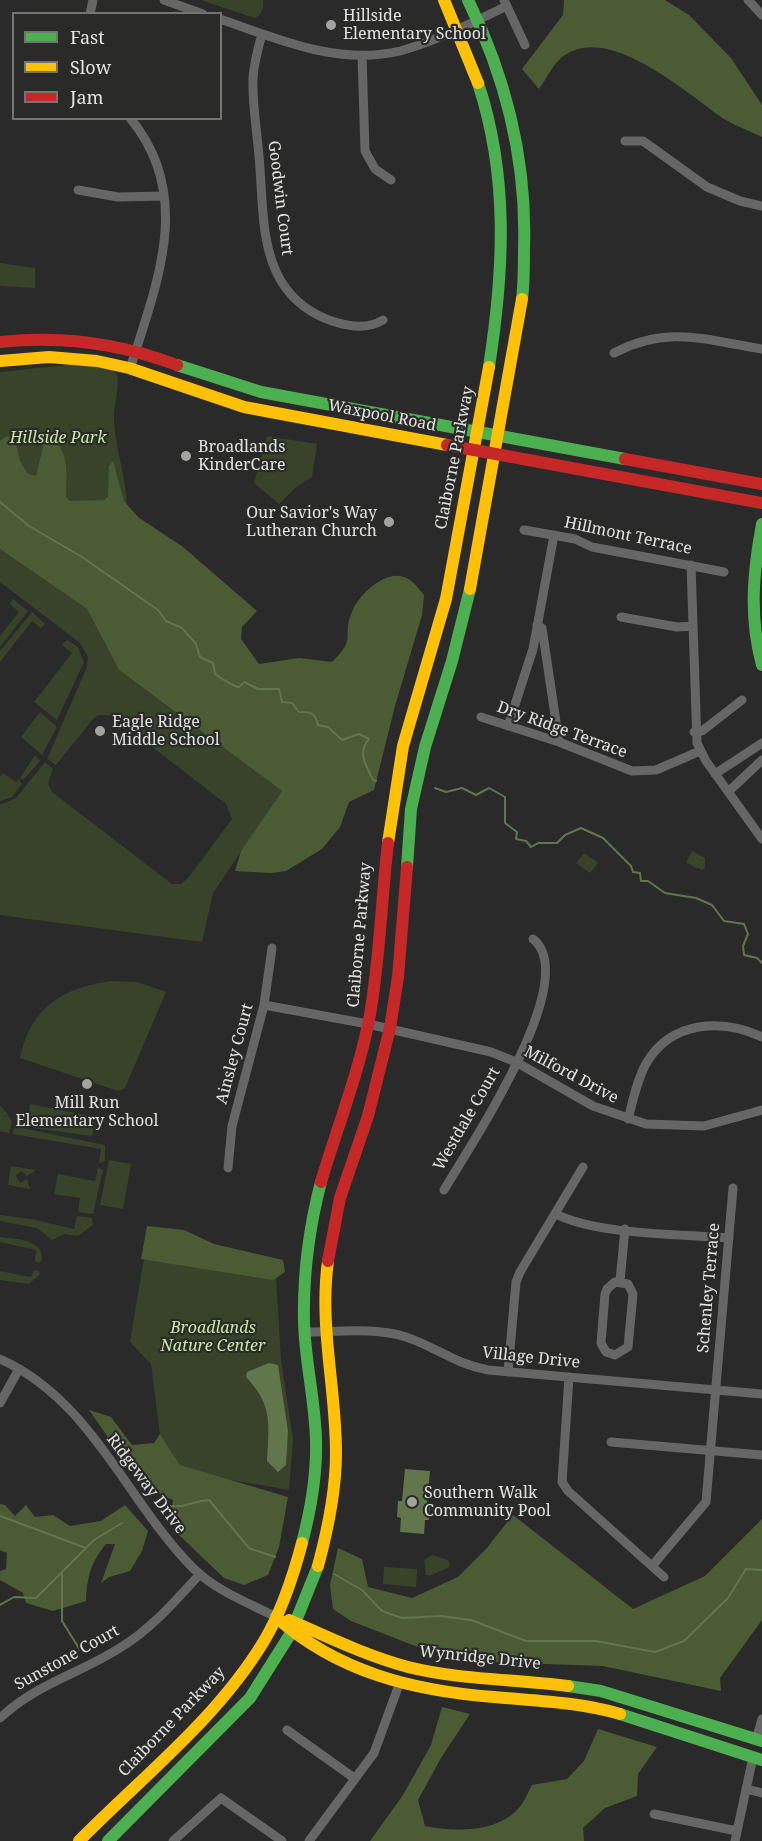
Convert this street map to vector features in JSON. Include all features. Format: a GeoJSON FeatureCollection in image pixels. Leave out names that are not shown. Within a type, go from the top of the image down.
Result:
{"type":"FeatureCollection","features":[{"type":"Feature","properties":{"kind":"main road","name":"Claiborne Parkway"},"geometry":{"type":"LineString","coordinates":[[79,1841],[217,1704],[254,1655],[276,1617],[301,1550],[315,1471],[315,1419],[304,1332],[304,1285],[314,1213],[355,1080],[368,1024],[378,964],[384,856],[392,801],[409,725],[444,607],[502,290],[503,209],[498,155],[477,73],[444,0]]}},
{"type":"Feature","properties":{"kind":"main road"},"geometry":{"type":"LineString","coordinates":[[108,1841],[186,1766],[250,1698],[293,1627],[318,1566],[335,1480],[336,1432],[325,1332],[327,1270],[332,1233],[340,1198],[368,1116],[390,1028],[398,977],[411,809],[425,747],[465,612],[496,453],[523,291],[525,218],[519,156],[513,124],[501,79],[478,19],[468,0]]}},
{"type":"Feature","properties":{"kind":"main road","name":"Waxpool Road"},"geometry":{"type":"LineString","coordinates":[[0,342],[43,339],[74,340],[136,351],[244,388],[762,484]]}},
{"type":"Feature","properties":{"kind":"main road","name":"Waxpool Road"},"geometry":{"type":"LineString","coordinates":[[0,361],[68,358],[130,369],[235,405],[762,503]]}},
{"type":"Feature","properties":{"kind":"main road"},"geometry":{"type":"LineString","coordinates":[[762,524],[754,565],[752,608],[762,665]]}},
{"type":"Feature","properties":{"kind":"main road","name":"Wynridge Drive"},"geometry":{"type":"LineString","coordinates":[[276,1617],[356,1666],[400,1682],[462,1694],[595,1708],[757,1759]]}},
{"type":"Feature","properties":{"kind":"main road","name":"Wynridge Drive"},"geometry":{"type":"LineString","coordinates":[[293,1627],[409,1667],[445,1674],[546,1683],[601,1691],[759,1741]]}},
{"type":"Feature","properties":{"kind":"street"},"geometry":{"type":"LineString","coordinates":[[164,0],[197,12]]}},
{"type":"Feature","properties":{"kind":"street"},"geometry":{"type":"LineString","coordinates":[[748,0],[762,15]]}},
{"type":"Feature","properties":{"kind":"street"},"geometry":{"type":"LineString","coordinates":[[222,20],[307,48],[362,55],[400,51],[478,19],[506,3],[525,45]]}},
{"type":"Feature","properties":{"kind":"street","name":"Goodwin Court"},"geometry":{"type":"LineString","coordinates":[[262,34],[255,58],[253,93],[268,248],[276,272],[294,299],[316,314],[339,323],[363,327],[373,326],[383,320]]}},
{"type":"Feature","properties":{"kind":"street"},"geometry":{"type":"LineString","coordinates":[[362,55],[365,151],[375,169],[391,180]]}},
{"type":"Feature","properties":{"kind":"street"},"geometry":{"type":"LineString","coordinates":[[130,369],[164,253],[166,222],[164,196],[153,154],[145,137],[132,120]]}},
{"type":"Feature","properties":{"kind":"street"},"geometry":{"type":"LineString","coordinates":[[625,141],[643,141],[707,187],[740,201],[762,206]]}},
{"type":"Feature","properties":{"kind":"street"},"geometry":{"type":"LineString","coordinates":[[78,190],[118,197],[164,196]]}},
{"type":"Feature","properties":{"kind":"street"},"geometry":{"type":"LineString","coordinates":[[614,353],[647,338],[671,335],[762,349]]}},
{"type":"Feature","properties":{"kind":"street","name":"Hillmont Terrace"},"geometry":{"type":"LineString","coordinates":[[524,530],[575,539],[592,547],[724,572]]}},
{"type":"Feature","properties":{"kind":"street"},"geometry":{"type":"LineString","coordinates":[[508,726],[529,662],[555,535]]}},
{"type":"Feature","properties":{"kind":"street"},"geometry":{"type":"LineString","coordinates":[[691,565],[694,732],[700,751],[728,792],[758,825],[762,839]]}},
{"type":"Feature","properties":{"kind":"street"},"geometry":{"type":"LineString","coordinates":[[621,617],[677,627],[693,626]]}},
{"type":"Feature","properties":{"kind":"street"},"geometry":{"type":"LineString","coordinates":[[537,625],[542,628],[546,646],[559,742]]}},
{"type":"Feature","properties":{"kind":"street"},"geometry":{"type":"LineString","coordinates":[[694,732],[702,731],[742,700]]}},
{"type":"Feature","properties":{"kind":"street","name":"Dry Ridge Terrace"},"geometry":{"type":"LineString","coordinates":[[481,717],[559,742],[632,771],[656,770],[700,751]]}},
{"type":"Feature","properties":{"kind":"street"},"geometry":{"type":"LineString","coordinates":[[715,774],[762,743]]}},
{"type":"Feature","properties":{"kind":"street"},"geometry":{"type":"LineString","coordinates":[[744,756],[752,768]]}},
{"type":"Feature","properties":{"kind":"street"},"geometry":{"type":"LineString","coordinates":[[728,792],[762,760]]}},
{"type":"Feature","properties":{"kind":"street","name":"Westdale Court"},"geometry":{"type":"LineString","coordinates":[[444,1190],[516,1062],[538,1015],[545,984],[544,952],[533,939]]}},
{"type":"Feature","properties":{"kind":"street","name":"Ainsley Court"},"geometry":{"type":"LineString","coordinates":[[228,1168],[237,1101],[264,1005],[272,948]]}},
{"type":"Feature","properties":{"kind":"street","name":"Milford Drive"},"geometry":{"type":"LineString","coordinates":[[264,1005],[390,1028],[473,1047],[516,1062],[593,1106],[628,1119],[666,1126],[695,1126],[724,1122],[762,1110]]}},
{"type":"Feature","properties":{"kind":"street"},"geometry":{"type":"LineString","coordinates":[[628,1119],[647,1063],[673,1036],[695,1027],[720,1025],[735,1027],[762,1037]]}},
{"type":"Feature","properties":{"kind":"street"},"geometry":{"type":"LineString","coordinates":[[508,1372],[516,1282],[583,1167]]}},
{"type":"Feature","properties":{"kind":"street","name":"Schenley Terrace"},"geometry":{"type":"LineString","coordinates":[[652,1566],[703,1508],[707,1497],[733,1188]]}},
{"type":"Feature","properties":{"kind":"street"},"geometry":{"type":"LineString","coordinates":[[556,1214],[582,1225],[729,1238]]}},
{"type":"Feature","properties":{"kind":"street"},"geometry":{"type":"LineString","coordinates":[[620,1281],[625,1229]]}},
{"type":"Feature","properties":{"kind":"street"},"geometry":{"type":"LineString","coordinates":[[620,1281],[628,1284],[633,1294],[628,1347],[615,1356],[606,1352],[602,1343],[607,1289],[620,1281]]}},
{"type":"Feature","properties":{"kind":"street","name":"Village Drive"},"geometry":{"type":"LineString","coordinates":[[304,1332],[390,1333],[419,1342],[464,1366],[508,1372],[762,1394]]}},
{"type":"Feature","properties":{"kind":"street","name":"Ridgeway Drive"},"geometry":{"type":"LineString","coordinates":[[0,1359],[19,1369],[65,1404],[180,1554],[200,1574],[233,1597],[276,1617]]}},
{"type":"Feature","properties":{"kind":"street"},"geometry":{"type":"LineString","coordinates":[[0,1403],[19,1369]]}},
{"type":"Feature","properties":{"kind":"street"},"geometry":{"type":"LineString","coordinates":[[569,1377],[562,1482],[568,1491],[664,1577]]}},
{"type":"Feature","properties":{"kind":"street"},"geometry":{"type":"LineString","coordinates":[[610,1442],[762,1455]]}},
{"type":"Feature","properties":{"kind":"street","name":"Sunstone Court"},"geometry":{"type":"LineString","coordinates":[[0,1718],[44,1685],[106,1656],[141,1633],[169,1608],[200,1574]]}},
{"type":"Feature","properties":{"kind":"street"},"geometry":{"type":"LineString","coordinates":[[309,1841],[374,1753],[382,1737],[400,1682]]}},
{"type":"Feature","properties":{"kind":"street"},"geometry":{"type":"LineString","coordinates":[[759,1741],[762,1719]]}},
{"type":"Feature","properties":{"kind":"street"},"geometry":{"type":"LineString","coordinates":[[287,1730],[354,1778]]}},
{"type":"Feature","properties":{"kind":"street"},"geometry":{"type":"LineString","coordinates":[[735,1841],[746,1789],[757,1759]]}},
{"type":"Feature","properties":{"kind":"street"},"geometry":{"type":"LineString","coordinates":[[746,1789],[762,1793]]}},
{"type":"Feature","properties":{"kind":"street"},"geometry":{"type":"LineString","coordinates":[[173,1841],[221,1798],[282,1841]]}},
{"type":"Feature","properties":{"kind":"street"},"geometry":{"type":"LineString","coordinates":[[654,1814],[737,1831]]}},
{"type":"Feature","properties":{"kind":"green space"},"geometry":{"type":"Polygon","coordinates":[[[201,0],[263,0],[263,6],[261,13],[255,18],[201,0]]]}},
{"type":"Feature","properties":{"kind":"green space"},"geometry":{"type":"Polygon","coordinates":[[[0,263],[35,268],[35,288],[0,286],[0,263]]]}},
{"type":"Feature","properties":{"kind":"green space","name":"Hillside Park"},"geometry":{"type":"Polygon","coordinates":[[[76,364],[110,369],[117,374],[114,421],[127,510],[90,514],[0,470],[0,372],[76,364]]]}},
{"type":"Feature","properties":{"kind":"green space"},"geometry":{"type":"Polygon","coordinates":[[[267,436],[317,444],[312,477],[296,487],[279,504],[254,483],[267,436]]]}},
{"type":"Feature","properties":{"kind":"green space"},"geometry":{"type":"Polygon","coordinates":[[[0,549],[87,609],[119,670],[282,791],[213,893],[202,942],[0,915],[0,805],[16,798],[45,762],[53,769],[48,783],[52,792],[172,884],[181,884],[189,877],[232,819],[226,804],[111,715],[98,715],[93,719],[56,765],[47,759],[87,667],[88,657],[80,643],[0,582],[0,549]]]}},
{"type":"Feature","properties":{"kind":"green space"},"geometry":{"type":"Polygon","coordinates":[[[13,599],[28,611],[0,647],[0,636],[19,612],[10,604],[13,599]]]}},
{"type":"Feature","properties":{"kind":"green space"},"geometry":{"type":"Polygon","coordinates":[[[32,612],[45,624],[41,628],[32,621],[0,662],[0,651],[32,612]]]}},
{"type":"Feature","properties":{"kind":"green space"},"geometry":{"type":"Polygon","coordinates":[[[67,640],[78,647],[84,662],[57,720],[34,702],[72,653],[62,645],[67,640]]]}},
{"type":"Feature","properties":{"kind":"green space"},"geometry":{"type":"Polygon","coordinates":[[[40,712],[57,727],[42,755],[21,737],[40,712]]]}},
{"type":"Feature","properties":{"kind":"green space"},"geometry":{"type":"Polygon","coordinates":[[[35,755],[40,761],[23,780],[20,778],[35,755]]]}},
{"type":"Feature","properties":{"kind":"green space"},"geometry":{"type":"Polygon","coordinates":[[[3,773],[16,782],[19,779],[22,784],[12,797],[0,801],[0,777],[3,773]]]}},
{"type":"Feature","properties":{"kind":"green space"},"geometry":{"type":"Polygon","coordinates":[[[692,851],[705,858],[705,867],[702,870],[686,863],[692,851]]]}},
{"type":"Feature","properties":{"kind":"green space"},"geometry":{"type":"Polygon","coordinates":[[[584,853],[598,863],[590,873],[576,863],[584,853]]]}},
{"type":"Feature","properties":{"kind":"green space"},"geometry":{"type":"Polygon","coordinates":[[[112,981],[137,982],[166,992],[125,1088],[118,1091],[20,1058],[32,1026],[51,1003],[78,989],[112,981]]]}},
{"type":"Feature","properties":{"kind":"green space"},"geometry":{"type":"Polygon","coordinates":[[[30,1104],[86,1115],[95,1120],[92,1136],[26,1127],[30,1104]]]}},
{"type":"Feature","properties":{"kind":"green space"},"geometry":{"type":"Polygon","coordinates":[[[0,1106],[8,1114],[3,1117],[8,1115],[12,1122],[9,1133],[0,1131],[0,1106]]]}},
{"type":"Feature","properties":{"kind":"green space"},"geometry":{"type":"Polygon","coordinates":[[[14,1128],[105,1145],[105,1161],[99,1163],[101,1149],[13,1134],[14,1128]]]}},
{"type":"Feature","properties":{"kind":"green space"},"geometry":{"type":"Polygon","coordinates":[[[109,1160],[131,1164],[123,1209],[100,1205],[109,1160]]]}},
{"type":"Feature","properties":{"kind":"green space"},"geometry":{"type":"Polygon","coordinates":[[[11,1166],[36,1170],[27,1176],[22,1171],[16,1175],[20,1183],[27,1179],[30,1189],[8,1185],[11,1166]]]}},
{"type":"Feature","properties":{"kind":"green space"},"geometry":{"type":"Polygon","coordinates":[[[98,1167],[103,1170],[93,1214],[78,1212],[80,1198],[54,1194],[58,1174],[95,1181],[98,1167]]]}},
{"type":"Feature","properties":{"kind":"green space"},"geometry":{"type":"Polygon","coordinates":[[[0,1215],[31,1219],[74,1229],[77,1216],[92,1218],[93,1225],[78,1236],[64,1234],[52,1240],[37,1228],[0,1221],[0,1215]]]}},
{"type":"Feature","properties":{"kind":"green space"},"geometry":{"type":"Polygon","coordinates":[[[0,1237],[34,1244],[41,1253],[42,1260],[39,1263],[35,1261],[36,1250],[0,1242],[0,1237]]]}},
{"type":"Feature","properties":{"kind":"green space","name":"Broadlands Nature Center"},"geometry":{"type":"Polygon","coordinates":[[[144,1259],[276,1277],[281,1360],[293,1440],[289,1490],[220,1478],[180,1465],[160,1434],[151,1364],[130,1342],[144,1259]]]}},
{"type":"Feature","properties":{"kind":"green space"},"geometry":{"type":"Polygon","coordinates":[[[34,1270],[39,1271],[40,1274],[29,1284],[0,1280],[0,1271],[31,1277],[34,1270]]]}},
{"type":"Feature","properties":{"kind":"green space"},"geometry":{"type":"Polygon","coordinates":[[[432,1555],[448,1560],[450,1567],[429,1576],[426,1575],[424,1560],[432,1555]]]}},
{"type":"Feature","properties":{"kind":"green space"},"geometry":{"type":"Polygon","coordinates":[[[384,1567],[417,1569],[416,1587],[383,1584],[384,1567]]]}},
{"type":"Feature","properties":{"kind":"shaded area"},"geometry":{"type":"Polygon","coordinates":[[[564,0],[665,0],[689,15],[731,58],[762,105],[762,137],[724,119],[643,63],[619,53],[596,48],[575,50],[557,62],[539,89],[522,69],[563,15],[564,0]]]}},
{"type":"Feature","properties":{"kind":"shaded area"},"geometry":{"type":"Polygon","coordinates":[[[7,436],[15,440],[20,461],[28,474],[36,476],[44,443],[49,438],[56,443],[66,463],[66,497],[70,501],[104,500],[108,497],[109,466],[113,461],[124,501],[138,517],[183,547],[257,611],[242,627],[241,639],[259,664],[299,658],[332,662],[345,647],[349,620],[355,605],[373,586],[389,577],[407,578],[424,595],[422,615],[395,706],[374,790],[349,802],[340,827],[322,849],[286,871],[271,873],[235,871],[241,851],[282,791],[119,670],[87,609],[0,549],[0,441],[7,436]]]}},
{"type":"Feature","properties":{"kind":"shaded area"},"geometry":{"type":"Polygon","coordinates":[[[147,1226],[184,1230],[214,1244],[283,1260],[285,1272],[273,1280],[141,1259],[147,1226]]]}},
{"type":"Feature","properties":{"kind":"shaded area"},"geometry":{"type":"Polygon","coordinates":[[[269,1363],[278,1365],[288,1431],[286,1465],[278,1472],[267,1461],[268,1426],[265,1406],[255,1387],[246,1377],[247,1372],[269,1363]]]}},
{"type":"Feature","properties":{"kind":"shaded area"},"geometry":{"type":"Polygon","coordinates":[[[89,1410],[111,1417],[132,1445],[154,1443],[160,1434],[180,1465],[288,1497],[279,1547],[268,1575],[244,1585],[224,1578],[180,1536],[171,1521],[173,1500],[142,1486],[89,1410]]]}},
{"type":"Feature","properties":{"kind":"shaded area","name":"Southern Walk Community Pool"},"geometry":{"type":"Polygon","coordinates":[[[405,1469],[430,1471],[427,1503],[430,1504],[429,1520],[425,1520],[424,1534],[400,1532],[401,1518],[397,1517],[398,1501],[402,1501],[405,1469]]]}},
{"type":"Feature","properties":{"kind":"shaded area"},"geometry":{"type":"Polygon","coordinates":[[[0,1504],[5,1505],[15,1516],[26,1505],[35,1517],[53,1515],[70,1526],[101,1521],[125,1505],[148,1531],[142,1551],[130,1571],[109,1577],[101,1583],[115,1544],[106,1544],[91,1570],[86,1601],[53,1611],[26,1603],[23,1593],[0,1580],[0,1571],[6,1569],[7,1553],[0,1550],[0,1504]]]}},
{"type":"Feature","properties":{"kind":"shaded area"},"geometry":{"type":"Polygon","coordinates":[[[513,1515],[633,1609],[705,1576],[762,1519],[762,1620],[720,1678],[721,1691],[603,1666],[490,1662],[415,1646],[351,1621],[333,1609],[330,1585],[338,1548],[362,1559],[368,1587],[412,1598],[458,1577],[486,1549],[513,1515]]]}},
{"type":"Feature","properties":{"kind":"shaded area"},"geometry":{"type":"Polygon","coordinates":[[[442,1707],[470,1714],[441,1758],[418,1800],[425,1826],[474,1829],[498,1823],[509,1817],[520,1807],[532,1785],[567,1779],[584,1761],[598,1729],[657,1747],[638,1774],[637,1796],[605,1808],[583,1828],[584,1841],[370,1841],[403,1795],[431,1745],[442,1707]]]}},
{"type":"Feature","properties":{"kind":"waterway"},"geometry":{"type":"LineString","coordinates":[[0,502],[29,526],[82,557],[158,610],[166,621],[182,628],[196,644],[200,657],[213,663],[215,674],[239,687],[244,682],[258,689],[279,689],[282,702],[292,703],[299,712],[312,714],[318,725],[328,727],[342,740],[359,734],[369,739],[365,744],[363,754],[368,770],[373,780],[376,781]]}},
{"type":"Feature","properties":{"kind":"waterway"},"geometry":{"type":"LineString","coordinates":[[435,788],[446,792],[462,788],[476,795],[489,788],[505,797],[505,823],[517,832],[516,839],[526,841],[531,847],[538,843],[557,843],[565,835],[581,828],[603,838],[631,866],[633,872],[640,873],[641,881],[648,881],[665,893],[696,898],[712,905],[724,921],[744,924],[748,934],[743,946],[744,955],[757,958],[762,963]]}},
{"type":"Feature","properties":{"kind":"waterway"},"geometry":{"type":"LineString","coordinates":[[169,1506],[209,1500],[249,1548],[275,1557]]}},
{"type":"Feature","properties":{"kind":"waterway"},"geometry":{"type":"LineString","coordinates":[[0,1516],[86,1548]]}},
{"type":"Feature","properties":{"kind":"waterway"},"geometry":{"type":"LineString","coordinates":[[0,1605],[14,1597],[36,1598],[94,1540],[122,1523]]}},
{"type":"Feature","properties":{"kind":"waterway"},"geometry":{"type":"LineString","coordinates":[[334,1574],[362,1590],[382,1611],[402,1618],[441,1616],[471,1620],[526,1641],[596,1641],[655,1652],[684,1641],[728,1598],[746,1569],[762,1570]]}},
{"type":"Feature","properties":{"kind":"waterway"},"geometry":{"type":"LineString","coordinates":[[62,1574],[62,1621],[80,1650]]}},
{"type":"Feature","properties":{"kind":"traffic: fast"},"geometry":{"type":"LineString","coordinates":[[468,0],[503,90],[518,153],[524,217],[522,299]]}},
{"type":"Feature","properties":{"kind":"traffic: fast"},"geometry":{"type":"LineString","coordinates":[[478,83],[495,153],[501,224],[498,295],[489,367]]}},
{"type":"Feature","properties":{"kind":"traffic: fast"},"geometry":{"type":"LineString","coordinates":[[177,365],[261,392],[625,459]]}},
{"type":"Feature","properties":{"kind":"traffic: fast"},"geometry":{"type":"LineString","coordinates":[[762,524],[756,560],[754,594],[755,629],[762,665]]}},
{"type":"Feature","properties":{"kind":"traffic: fast"},"geometry":{"type":"LineString","coordinates":[[407,867],[411,809],[425,747],[452,661],[470,589]]}},
{"type":"Feature","properties":{"kind":"traffic: fast"},"geometry":{"type":"LineString","coordinates":[[302,1543],[316,1466],[314,1410],[304,1322],[305,1286],[310,1234],[321,1182]]}},
{"type":"Feature","properties":{"kind":"traffic: fast"},"geometry":{"type":"LineString","coordinates":[[108,1841],[250,1698],[291,1633],[318,1566]]}},
{"type":"Feature","properties":{"kind":"traffic: fast"},"geometry":{"type":"LineString","coordinates":[[568,1686],[601,1691],[762,1741]]}},
{"type":"Feature","properties":{"kind":"traffic: fast"},"geometry":{"type":"LineString","coordinates":[[620,1714],[762,1760]]}},
{"type":"Feature","properties":{"kind":"traffic: slow"},"geometry":{"type":"LineString","coordinates":[[444,0],[478,83]]}},
{"type":"Feature","properties":{"kind":"traffic: slow"},"geometry":{"type":"LineString","coordinates":[[470,589],[522,299]]}},
{"type":"Feature","properties":{"kind":"traffic: slow"},"geometry":{"type":"LineString","coordinates":[[0,361],[49,357],[97,361],[129,368],[244,407],[447,445]]}},
{"type":"Feature","properties":{"kind":"traffic: slow"},"geometry":{"type":"LineString","coordinates":[[388,843],[403,746],[446,599],[489,367]]}},
{"type":"Feature","properties":{"kind":"traffic: slow"},"geometry":{"type":"LineString","coordinates":[[318,1566],[331,1510],[336,1467],[325,1309],[328,1261]]}},
{"type":"Feature","properties":{"kind":"traffic: slow"},"geometry":{"type":"LineString","coordinates":[[79,1841],[178,1746],[224,1696],[245,1669],[264,1641],[282,1606],[302,1543]]}},
{"type":"Feature","properties":{"kind":"traffic: slow"},"geometry":{"type":"LineString","coordinates":[[276,1617],[325,1652],[351,1665],[406,1684],[464,1694],[573,1704],[620,1714]]}},
{"type":"Feature","properties":{"kind":"traffic: slow"},"geometry":{"type":"LineString","coordinates":[[289,1620],[363,1652],[408,1667],[468,1677],[568,1686]]}},
{"type":"Feature","properties":{"kind":"traffic: jam"},"geometry":{"type":"LineString","coordinates":[[0,342],[68,340],[134,351],[177,365]]}},
{"type":"Feature","properties":{"kind":"traffic: jam"},"geometry":{"type":"LineString","coordinates":[[447,445],[762,503]]}},
{"type":"Feature","properties":{"kind":"traffic: jam"},"geometry":{"type":"LineString","coordinates":[[625,459],[762,484]]}},
{"type":"Feature","properties":{"kind":"traffic: jam"},"geometry":{"type":"LineString","coordinates":[[321,1182],[353,1081],[369,1020],[378,954],[388,843]]}},
{"type":"Feature","properties":{"kind":"traffic: jam"},"geometry":{"type":"LineString","coordinates":[[328,1261],[340,1198],[368,1116],[390,1028],[398,977],[407,867]]}},
{"type":"Feature","properties":{"kind":"place","name":"Hillside Elementary School"},"geometry":{"type":"Point","coordinates":[331,25]}},
{"type":"Feature","properties":{"kind":"place","name":"Broadlands KinderCare"},"geometry":{"type":"Point","coordinates":[186,456]}},
{"type":"Feature","properties":{"kind":"place","name":"Our Savior's Way Lutheran Church"},"geometry":{"type":"Point","coordinates":[389,522]}},
{"type":"Feature","properties":{"kind":"place","name":"Eagle Ridge Middle School"},"geometry":{"type":"Point","coordinates":[100,731]}},
{"type":"Feature","properties":{"kind":"place","name":"Mill Run Elementary School"},"geometry":{"type":"Point","coordinates":[87,1084]}},
{"type":"Feature","properties":{"kind":"place","name":"Southern Walk Community Pool"},"geometry":{"type":"Point","coordinates":[412,1502]}}]}
